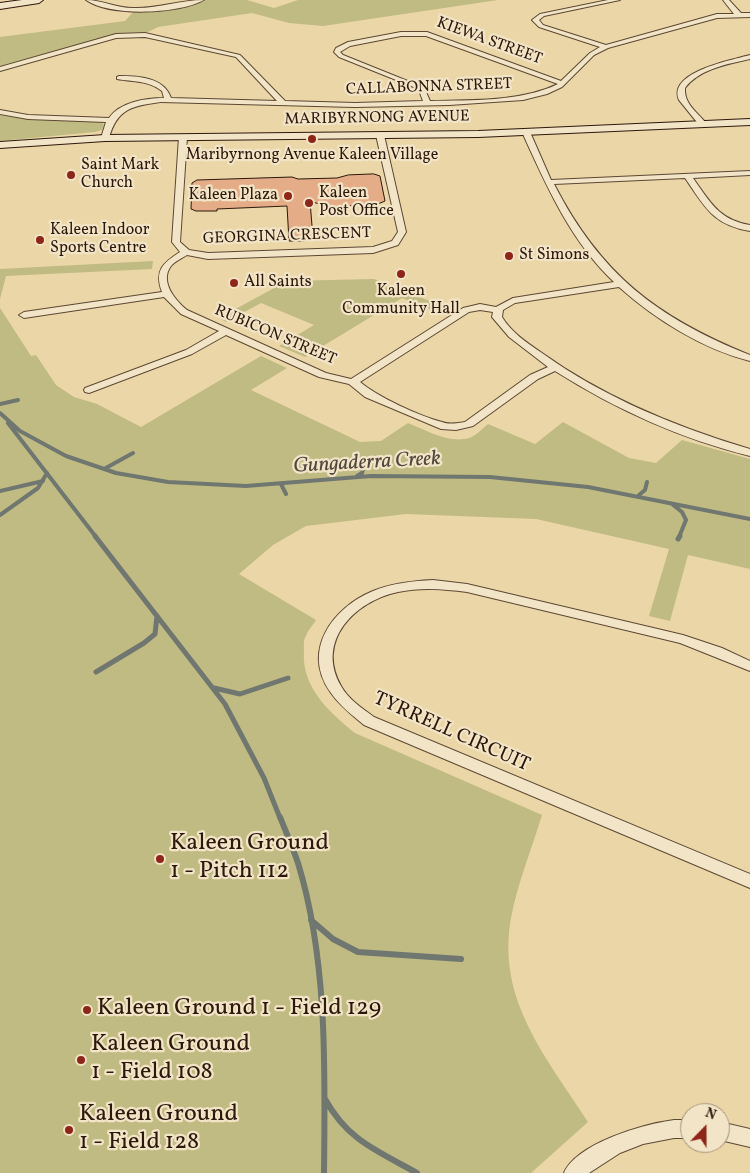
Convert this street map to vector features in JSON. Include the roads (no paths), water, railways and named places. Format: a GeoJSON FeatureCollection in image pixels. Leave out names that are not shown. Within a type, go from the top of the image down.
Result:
{"type":"FeatureCollection","features":[{"type":"Feature","properties":{"kind":"street"},"geometry":{"type":"LineString","coordinates":[[0,6],[39,0]]}},
{"type":"Feature","properties":{"kind":"street"},"geometry":{"type":"LineString","coordinates":[[89,0],[108,7],[134,9],[164,8],[201,0]]}},
{"type":"Feature","properties":{"kind":"street"},"geometry":{"type":"LineString","coordinates":[[606,47],[541,26],[535,20],[542,15],[617,0]]}},
{"type":"Feature","properties":{"kind":"street"},"geometry":{"type":"LineString","coordinates":[[726,0],[738,14]]}},
{"type":"Feature","properties":{"kind":"street","name":"CALLABONNA STREET"},"geometry":{"type":"LineString","coordinates":[[110,120],[120,112],[135,105],[168,100],[284,104],[427,104],[523,98],[551,91],[563,84],[592,54],[606,47],[712,18],[738,14],[750,15]]}},
{"type":"Feature","properties":{"kind":"street","name":"KIEWA STREET"},"geometry":{"type":"LineString","coordinates":[[427,104],[423,92],[418,87],[341,56],[337,52],[338,49],[348,44],[401,34],[427,34],[563,84]]}},
{"type":"Feature","properties":{"kind":"street"},"geometry":{"type":"LineString","coordinates":[[0,69],[116,36],[150,35],[238,56],[284,104]]}},
{"type":"Feature","properties":{"kind":"street"},"geometry":{"type":"LineString","coordinates":[[703,124],[680,95],[683,83],[699,73],[749,57]]}},
{"type":"Feature","properties":{"kind":"street"},"geometry":{"type":"LineString","coordinates":[[119,78],[139,79],[155,84],[165,90],[168,100]]}},
{"type":"Feature","properties":{"kind":"street"},"geometry":{"type":"LineString","coordinates":[[0,112],[28,117],[110,120],[106,138]]}},
{"type":"Feature","properties":{"kind":"street","name":"MARIBYRNONG AVENUE"},"geometry":{"type":"LineString","coordinates":[[2,145],[106,138],[526,132],[750,122]]}},
{"type":"Feature","properties":{"kind":"street"},"geometry":{"type":"LineString","coordinates":[[526,132],[549,182],[574,228],[619,284],[640,302],[673,324],[714,344],[750,358]]}},
{"type":"Feature","properties":{"kind":"street","name":"GEORGINA CRESCENT"},"geometry":{"type":"LineString","coordinates":[[183,137],[175,240],[177,245],[186,252],[208,256],[373,250],[393,244],[399,239],[402,232],[380,135]]}},
{"type":"Feature","properties":{"kind":"street"},"geometry":{"type":"LineString","coordinates":[[549,182],[750,173]]}},
{"type":"Feature","properties":{"kind":"street"},"geometry":{"type":"LineString","coordinates":[[688,177],[718,218],[730,224],[750,228]]}},
{"type":"Feature","properties":{"kind":"street"},"geometry":{"type":"LineString","coordinates":[[24,315],[167,294],[163,285],[165,266],[172,259],[186,252]]}},
{"type":"Feature","properties":{"kind":"street"},"geometry":{"type":"LineString","coordinates":[[353,382],[466,310],[480,307],[498,310],[513,301],[619,284]]}},
{"type":"Feature","properties":{"kind":"street","name":"RUBICON STREET"},"geometry":{"type":"LineString","coordinates":[[167,294],[184,312],[323,375],[353,382],[369,395],[432,424],[446,427],[469,424],[538,374],[556,367]]}},
{"type":"Feature","properties":{"kind":"street"},"geometry":{"type":"LineString","coordinates":[[498,310],[497,317],[525,345],[592,389],[640,413],[704,439],[750,453]]}},
{"type":"Feature","properties":{"kind":"street"},"geometry":{"type":"LineString","coordinates":[[89,390],[185,353],[226,331]]}},
{"type":"Feature","properties":{"kind":"street","name":"TYRRELL CIRCUIT"},"geometry":{"type":"LineString","coordinates":[[750,666],[684,639],[467,588],[441,584],[395,588],[377,594],[356,606],[334,629],[329,638],[325,658],[328,678],[339,697],[357,714],[369,721],[750,882]]}},
{"type":"Feature","properties":{"kind":"street"},"geometry":{"type":"LineString","coordinates":[[574,1173],[600,1153],[618,1143],[659,1131],[680,1130]]}},
{"type":"Feature","properties":{"kind":"street"},"geometry":{"type":"LineString","coordinates":[[730,1133],[750,1138]]}},
{"type":"Feature","properties":{"kind":"waterway"},"geometry":{"type":"LineString","coordinates":[[0,404],[18,400]]}},
{"type":"Feature","properties":{"kind":"waterway","name":"Gungaderra Creek"},"geometry":{"type":"LineString","coordinates":[[0,413],[20,431],[66,456],[104,469]]}},
{"type":"Feature","properties":{"kind":"waterway"},"geometry":{"type":"LineString","coordinates":[[8,423],[47,473]]}},
{"type":"Feature","properties":{"kind":"waterway"},"geometry":{"type":"LineString","coordinates":[[104,469],[133,453]]}},
{"type":"Feature","properties":{"kind":"waterway"},"geometry":{"type":"LineString","coordinates":[[357,476],[362,473],[365,461]]}},
{"type":"Feature","properties":{"kind":"waterway","name":"Gungaderra Creek"},"geometry":{"type":"LineString","coordinates":[[104,469],[116,473],[168,482],[246,486],[371,476],[490,477],[588,487],[750,519]]}},
{"type":"Feature","properties":{"kind":"waterway"},"geometry":{"type":"LineString","coordinates":[[42,481],[47,473]]}},
{"type":"Feature","properties":{"kind":"waterway"},"geometry":{"type":"LineString","coordinates":[[47,473],[96,537]]}},
{"type":"Feature","properties":{"kind":"waterway"},"geometry":{"type":"LineString","coordinates":[[0,491],[42,481]]}},
{"type":"Feature","properties":{"kind":"waterway"},"geometry":{"type":"LineString","coordinates":[[0,515],[38,488],[42,481]]}},
{"type":"Feature","properties":{"kind":"waterway"},"geometry":{"type":"LineString","coordinates":[[639,495],[645,490],[647,482]]}},
{"type":"Feature","properties":{"kind":"waterway"},"geometry":{"type":"LineString","coordinates":[[281,484],[286,494]]}},
{"type":"Feature","properties":{"kind":"waterway"},"geometry":{"type":"LineString","coordinates":[[672,504],[682,512],[686,520],[679,537]]}},
{"type":"Feature","properties":{"kind":"waterway"},"geometry":{"type":"LineString","coordinates":[[95,536],[157,616]]}},
{"type":"Feature","properties":{"kind":"waterway"},"geometry":{"type":"LineString","coordinates":[[96,672],[144,643],[155,634],[157,616]]}},
{"type":"Feature","properties":{"kind":"waterway"},"geometry":{"type":"LineString","coordinates":[[157,616],[225,704],[264,778],[280,818]]}},
{"type":"Feature","properties":{"kind":"waterway"},"geometry":{"type":"LineString","coordinates":[[214,688],[240,694],[288,678]]}},
{"type":"Feature","properties":{"kind":"waterway"},"geometry":{"type":"LineString","coordinates":[[280,817],[298,863],[312,921]]}},
{"type":"Feature","properties":{"kind":"waterway"},"geometry":{"type":"LineString","coordinates":[[312,921],[333,939],[358,952],[461,959]]}},
{"type":"Feature","properties":{"kind":"waterway"},"geometry":{"type":"LineString","coordinates":[[312,921],[320,978],[323,1017],[324,1173]]}},
{"type":"Feature","properties":{"kind":"waterway"},"geometry":{"type":"LineString","coordinates":[[325,1099],[334,1113],[354,1135],[377,1151],[417,1173]]}},
{"type":"Feature","properties":{"kind":"place","name":"Maribyrnong Avenue Kaleen Village"},"geometry":{"type":"Point","coordinates":[312,139]}},
{"type":"Feature","properties":{"kind":"place","name":"Saint Mark Church"},"geometry":{"type":"Point","coordinates":[71,175]}},
{"type":"Feature","properties":{"kind":"place","name":"Kaleen Plaza"},"geometry":{"type":"Point","coordinates":[288,196]}},
{"type":"Feature","properties":{"kind":"place","name":"Kaleen Post Office"},"geometry":{"type":"Point","coordinates":[309,203]}},
{"type":"Feature","properties":{"kind":"place","name":"Kaleen Indoor Sports Centre"},"geometry":{"type":"Point","coordinates":[40,240]}},
{"type":"Feature","properties":{"kind":"place","name":"St Simons"},"geometry":{"type":"Point","coordinates":[509,256]}},
{"type":"Feature","properties":{"kind":"place","name":"Kaleen Community Hall"},"geometry":{"type":"Point","coordinates":[401,274]}},
{"type":"Feature","properties":{"kind":"place","name":"All Saints"},"geometry":{"type":"Point","coordinates":[234,283]}},
{"type":"Feature","properties":{"kind":"place","name":"Kaleen Ground 1 - Pitch 112"},"geometry":{"type":"Point","coordinates":[160,859]}},
{"type":"Feature","properties":{"kind":"place","name":"Kaleen Ground 1 - Field 129"},"geometry":{"type":"Point","coordinates":[87,1010]}},
{"type":"Feature","properties":{"kind":"place","name":"Kaleen Ground 1 - Field 108"},"geometry":{"type":"Point","coordinates":[81,1060]}},
{"type":"Feature","properties":{"kind":"place","name":"Kaleen Ground 1 - Field 128"},"geometry":{"type":"Point","coordinates":[69,1130]}}]}
